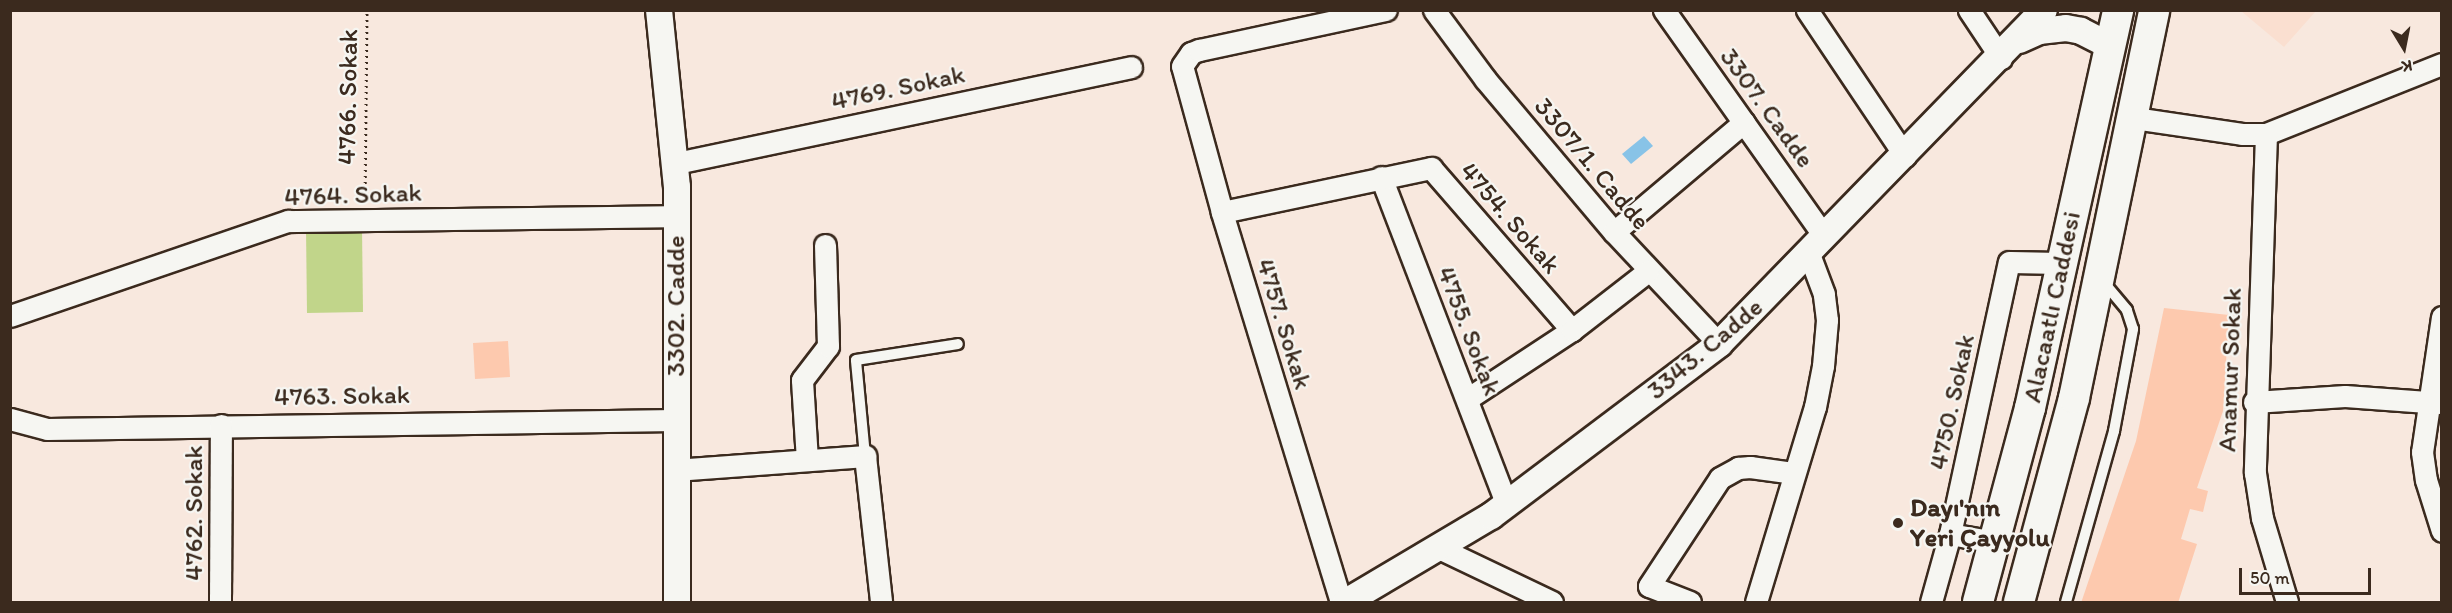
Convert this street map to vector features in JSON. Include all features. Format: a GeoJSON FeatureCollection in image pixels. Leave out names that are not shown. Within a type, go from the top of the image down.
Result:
{"type":"FeatureCollection","features":[{"type":"Feature","properties":{"kind":"main road","name":"Alacaatlı Caddesi"},"geometry":{"type":"LineString","coordinates":[[1978,603],[1995,542],[2061,264],[2118,10]]}},
{"type":"Feature","properties":{"kind":"main road","name":"Alacaatlı Caddesi"},"geometry":{"type":"LineString","coordinates":[[2019,603],[2052,485],[2100,277],[2134,118],[2154,10]]}},
{"type":"Feature","properties":{"kind":"street","name":"3302. Cadde"},"geometry":{"type":"LineString","coordinates":[[659,10],[676,163],[677,603]]}},
{"type":"Feature","properties":{"kind":"street","name":"4757. Sokak"},"geometry":{"type":"LineString","coordinates":[[1341,603],[1183,78],[1185,60],[1199,50],[1386,10]]}},
{"type":"Feature","properties":{"kind":"street","name":"3307/1. Cadde"},"geometry":{"type":"LineString","coordinates":[[1434,10],[1485,79],[1614,232],[1648,271],[1719,344]]}},
{"type":"Feature","properties":{"kind":"street","name":"3307. Cadde"},"geometry":{"type":"LineString","coordinates":[[1664,10],[1744,123],[1817,245],[1827,320],[1815,407],[1792,473],[1756,603]]}},
{"type":"Feature","properties":{"kind":"street"},"geometry":{"type":"LineString","coordinates":[[1807,10],[1905,156]]}},
{"type":"Feature","properties":{"kind":"street"},"geometry":{"type":"LineString","coordinates":[[1969,10],[2010,49]]}},
{"type":"Feature","properties":{"kind":"street","name":"3343. Cadde"},"geometry":{"type":"LineString","coordinates":[[1346,603],[1441,549],[1507,505],[1719,344],[2010,49],[2044,10]]}},
{"type":"Feature","properties":{"kind":"street","name":"3343. Cadde"},"geometry":{"type":"LineString","coordinates":[[2010,49],[2039,31],[2066,28],[2081,31],[2109,45]]}},
{"type":"Feature","properties":{"kind":"street"},"geometry":{"type":"LineString","coordinates":[[2134,118],[2242,134],[2266,134],[2442,64]]}},
{"type":"Feature","properties":{"kind":"street","name":"4769. Sokak"},"geometry":{"type":"LineString","coordinates":[[676,163],[1131,67]]}},
{"type":"Feature","properties":{"kind":"street"},"geometry":{"type":"LineString","coordinates":[[1614,232],[1744,123]]}},
{"type":"Feature","properties":{"kind":"street","name":"Anamur Sokak"},"geometry":{"type":"LineString","coordinates":[[2266,134],[2254,402],[2257,495],[2287,603]]}},
{"type":"Feature","properties":{"kind":"street","name":"4754. Sokak"},"geometry":{"type":"LineString","coordinates":[[1222,212],[1431,168],[1572,330]]}},
{"type":"Feature","properties":{"kind":"street","name":"4755. Sokak"},"geometry":{"type":"LineString","coordinates":[[1380,177],[1507,505]]}},
{"type":"Feature","properties":{"kind":"street","name":"4764. Sokak"},"geometry":{"type":"LineString","coordinates":[[10,316],[288,221],[677,216]]}},
{"type":"Feature","properties":{"kind":"street"},"geometry":{"type":"LineString","coordinates":[[807,460],[802,380],[828,346],[825,244]]}},
{"type":"Feature","properties":{"kind":"street","name":"4750. Sokak"},"geometry":{"type":"LineString","coordinates":[[1931,603],[1950,534],[2010,262],[2061,264]]}},
{"type":"Feature","properties":{"kind":"street"},"geometry":{"type":"LineString","coordinates":[[1467,399],[1572,330],[1648,271]]}},
{"type":"Feature","properties":{"kind":"street"},"geometry":{"type":"LineString","coordinates":[[2442,317],[2434,402],[2422,452],[2426,480],[2442,531]]}},
{"type":"Feature","properties":{"kind":"street"},"geometry":{"type":"LineString","coordinates":[[2254,402],[2320,396],[2434,402]]}},
{"type":"Feature","properties":{"kind":"street","name":"4763. Sokak"},"geometry":{"type":"LineString","coordinates":[[10,419],[47,429],[675,420]]}},
{"type":"Feature","properties":{"kind":"street","name":"4762. Sokak"},"geometry":{"type":"LineString","coordinates":[[220,603],[221,425]]}},
{"type":"Feature","properties":{"kind":"street"},"geometry":{"type":"LineString","coordinates":[[675,471],[864,456],[881,603]]}},
{"type":"Feature","properties":{"kind":"street"},"geometry":{"type":"LineString","coordinates":[[1690,603],[1649,586],[1720,478],[1738,468],[1750,467],[1792,473]]}},
{"type":"Feature","properties":{"kind":"street"},"geometry":{"type":"LineString","coordinates":[[1950,534],[1995,542]]}},
{"type":"Feature","properties":{"kind":"street"},"geometry":{"type":"LineString","coordinates":[[1441,549],[1552,603]]}},
{"type":"Feature","properties":{"kind":"lane"},"geometry":{"type":"LineString","coordinates":[[2066,603],[2114,431],[2133,329],[2127,310],[2100,277]]}},
{"type":"Feature","properties":{"kind":"lane"},"geometry":{"type":"LineString","coordinates":[[864,456],[856,360],[958,344]]}},
{"type":"Feature","properties":{"kind":"path","name":"4766. Sokak"},"geometry":{"type":"LineString","coordinates":[[365,220],[368,10]]}},
{"type":"Feature","properties":{"kind":"shaded area"},"geometry":{"type":"Polygon","coordinates":[[[2241,11],[2316,11],[2284,47],[2241,11]]]}},
{"type":"Feature","properties":{"kind":"green space"},"geometry":{"type":"Polygon","coordinates":[[[362,227],[363,312],[307,313],[306,228],[362,227]]]}},
{"type":"Feature","properties":{"kind":"water"},"geometry":{"type":"Polygon","coordinates":[[[1644,136],[1653,146],[1631,164],[1622,154],[1644,136]]]}},
{"type":"Feature","properties":{"kind":"building"},"geometry":{"type":"Polygon","coordinates":[[[2164,308],[2229,315],[2223,411],[2197,488],[2208,491],[2203,512],[2190,509],[2181,539],[2197,544],[2178,603],[2081,603],[2136,441],[2164,308]]]}},
{"type":"Feature","properties":{"kind":"building"},"geometry":{"type":"Polygon","coordinates":[[[508,341],[510,377],[475,379],[473,343],[508,341]]]}},
{"type":"Feature","properties":{"kind":"place","name":"Dayı'nın Yeri Çayyolu"},"geometry":{"type":"Point","coordinates":[1898,523]}}]}
